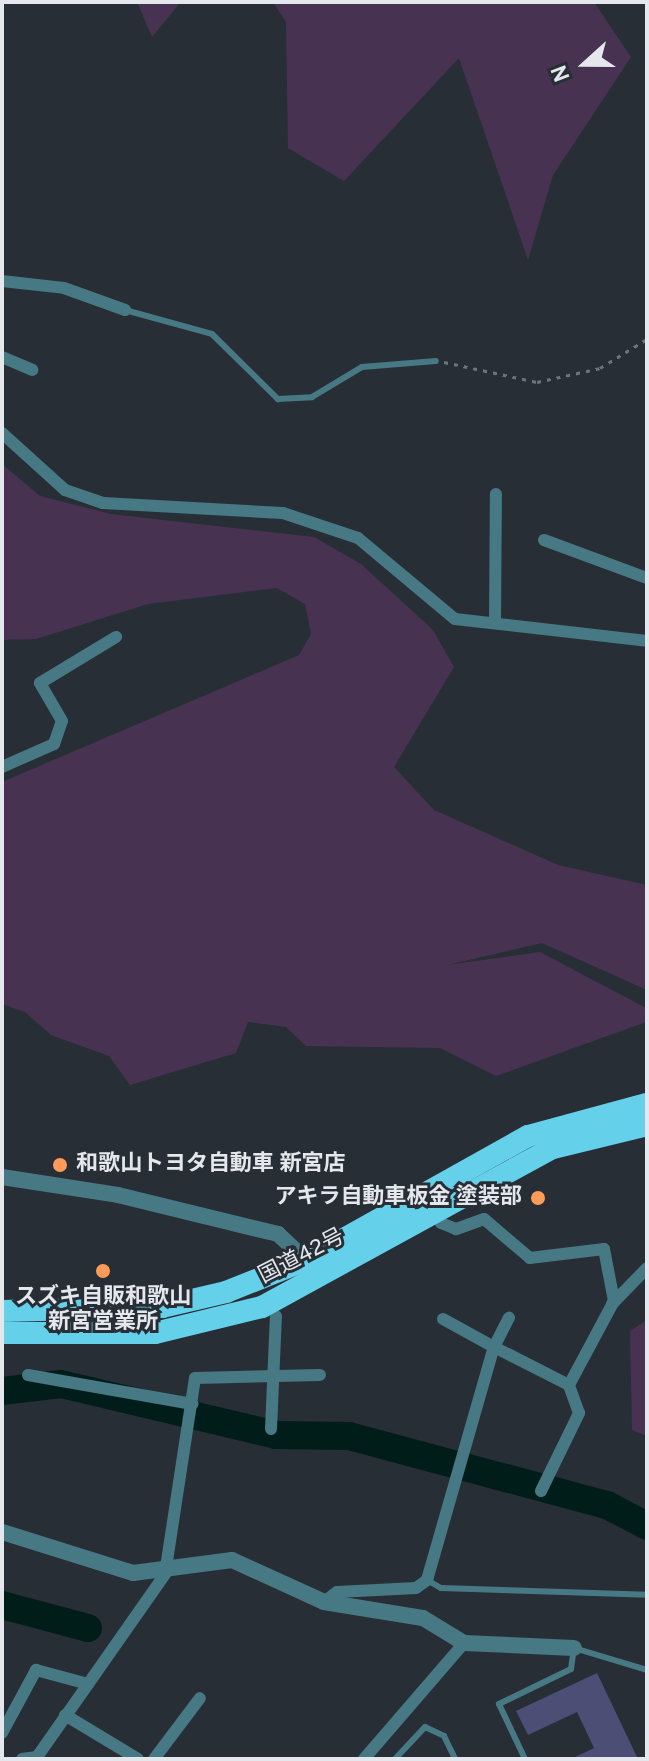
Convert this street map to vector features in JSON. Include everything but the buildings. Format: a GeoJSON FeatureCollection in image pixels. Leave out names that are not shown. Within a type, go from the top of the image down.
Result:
{"type":"FeatureCollection","features":[{"type":"Feature","properties":{"kind":"highway","name":"国道42号"},"geometry":{"type":"LineString","coordinates":[[2,1333],[202,1326],[324,1279],[528,1136],[647,1104]]}},
{"type":"Feature","properties":{"kind":"highway","name":"国道42号"},"geometry":{"type":"LineString","coordinates":[[2,1311],[162,1307],[226,1292],[306,1260],[553,1148],[647,1125]]}},
{"type":"Feature","properties":{"kind":"street"},"geometry":{"type":"LineString","coordinates":[[2,281],[64,288],[125,310]]}},
{"type":"Feature","properties":{"kind":"street"},"geometry":{"type":"LineString","coordinates":[[2,357],[32,370]]}},
{"type":"Feature","properties":{"kind":"street"},"geometry":{"type":"LineString","coordinates":[[2,433],[65,490],[103,503],[283,513],[358,538],[455,619],[647,641]]}},
{"type":"Feature","properties":{"kind":"street"},"geometry":{"type":"LineString","coordinates":[[495,622],[496,494]]}},
{"type":"Feature","properties":{"kind":"street"},"geometry":{"type":"LineString","coordinates":[[544,540],[647,578]]}},
{"type":"Feature","properties":{"kind":"street"},"geometry":{"type":"LineString","coordinates":[[2,767],[54,744],[62,721],[40,683],[116,637]]}},
{"type":"Feature","properties":{"kind":"street"},"geometry":{"type":"LineString","coordinates":[[2,1177],[118,1195],[278,1234],[324,1279]]}},
{"type":"Feature","properties":{"kind":"street"},"geometry":{"type":"LineString","coordinates":[[430,1204],[456,1229],[484,1219],[530,1258],[604,1249],[612,1304]]}},
{"type":"Feature","properties":{"kind":"street"},"geometry":{"type":"LineString","coordinates":[[569,1385],[612,1304],[647,1268]]}},
{"type":"Feature","properties":{"kind":"street"},"geometry":{"type":"LineString","coordinates":[[271,1429],[278,1376],[276,1316]]}},
{"type":"Feature","properties":{"kind":"street"},"geometry":{"type":"LineString","coordinates":[[324,1602],[337,1592],[416,1588],[427,1580],[494,1347],[509,1318]]}},
{"type":"Feature","properties":{"kind":"street"},"geometry":{"type":"LineString","coordinates":[[443,1319],[569,1385],[579,1413],[541,1491]]}},
{"type":"Feature","properties":{"kind":"street"},"geometry":{"type":"LineString","coordinates":[[28,1375],[192,1404]]}},
{"type":"Feature","properties":{"kind":"street"},"geometry":{"type":"LineString","coordinates":[[22,1759],[37,1757],[165,1574],[195,1378],[320,1375]]}},
{"type":"Feature","properties":{"kind":"street"},"geometry":{"type":"LineString","coordinates":[[2,1532],[133,1573],[165,1574],[232,1560],[324,1602],[400,1611],[464,1643],[574,1648]]}},
{"type":"Feature","properties":{"kind":"street"},"geometry":{"type":"LineString","coordinates":[[366,1758],[464,1643]]}},
{"type":"Feature","properties":{"kind":"street"},"geometry":{"type":"LineString","coordinates":[[2,1733],[36,1670],[88,1684]]}},
{"type":"Feature","properties":{"kind":"street"},"geometry":{"type":"LineString","coordinates":[[154,1759],[200,1698]]}},
{"type":"Feature","properties":{"kind":"street"},"geometry":{"type":"LineString","coordinates":[[65,1715],[138,1759]]}},
{"type":"Feature","properties":{"kind":"lane"},"geometry":{"type":"LineString","coordinates":[[125,310],[212,334],[278,399],[312,397],[362,367],[436,361]]}},
{"type":"Feature","properties":{"kind":"lane"},"geometry":{"type":"LineString","coordinates":[[427,1580],[441,1588],[647,1595]]}},
{"type":"Feature","properties":{"kind":"lane"},"geometry":{"type":"LineString","coordinates":[[525,1759],[499,1704],[571,1669],[574,1648],[647,1670]]}},
{"type":"Feature","properties":{"kind":"lane"},"geometry":{"type":"LineString","coordinates":[[395,1759],[425,1727],[444,1736],[455,1759]]}},
{"type":"Feature","properties":{"kind":"path"},"geometry":{"type":"LineString","coordinates":[[436,361],[537,382],[600,368],[647,339]]}},
{"type":"Feature","properties":{"kind":"shaded area"},"geometry":{"type":"Polygon","coordinates":[[[137,2],[181,2],[152,37],[137,2]]]}},
{"type":"Feature","properties":{"kind":"shaded area"},"geometry":{"type":"Polygon","coordinates":[[[273,2],[594,2],[631,57],[553,175],[528,260],[459,58],[344,181],[288,148],[286,22],[273,2]]]}},
{"type":"Feature","properties":{"kind":"shaded area"},"geometry":{"type":"Polygon","coordinates":[[[2,464],[40,496],[111,514],[314,537],[361,564],[433,630],[454,667],[394,767],[434,810],[558,865],[647,885],[647,990],[542,943],[447,965],[540,952],[646,1008],[646,1022],[496,1076],[440,1048],[306,1046],[286,1027],[248,1022],[236,1053],[130,1085],[109,1056],[51,1035],[25,1012],[2,1004],[2,782],[299,655],[311,634],[305,604],[277,588],[148,604],[36,639],[2,640],[2,464]]]}},
{"type":"Feature","properties":{"kind":"shaded area"},"geometry":{"type":"Polygon","coordinates":[[[647,1320],[647,1436],[632,1430],[630,1331],[647,1320]]]}},
{"type":"Feature","properties":{"kind":"waterway"},"geometry":{"type":"LineString","coordinates":[[2,1391],[61,1384],[276,1435],[349,1436],[607,1505],[647,1526]]}},
{"type":"Feature","properties":{"kind":"waterway"},"geometry":{"type":"LineString","coordinates":[[2,1605],[88,1628]]}},
{"type":"Feature","properties":{"kind":"place","name":"和歌山トヨタ自動車 新宮店"},"geometry":{"type":"Point","coordinates":[60,1165]}},
{"type":"Feature","properties":{"kind":"place","name":"アキラ自動車板金 塗装部"},"geometry":{"type":"Point","coordinates":[538,1198]}},
{"type":"Feature","properties":{"kind":"place","name":"スズキ自販和歌山 新宮営業所"},"geometry":{"type":"Point","coordinates":[103,1271]}}]}
